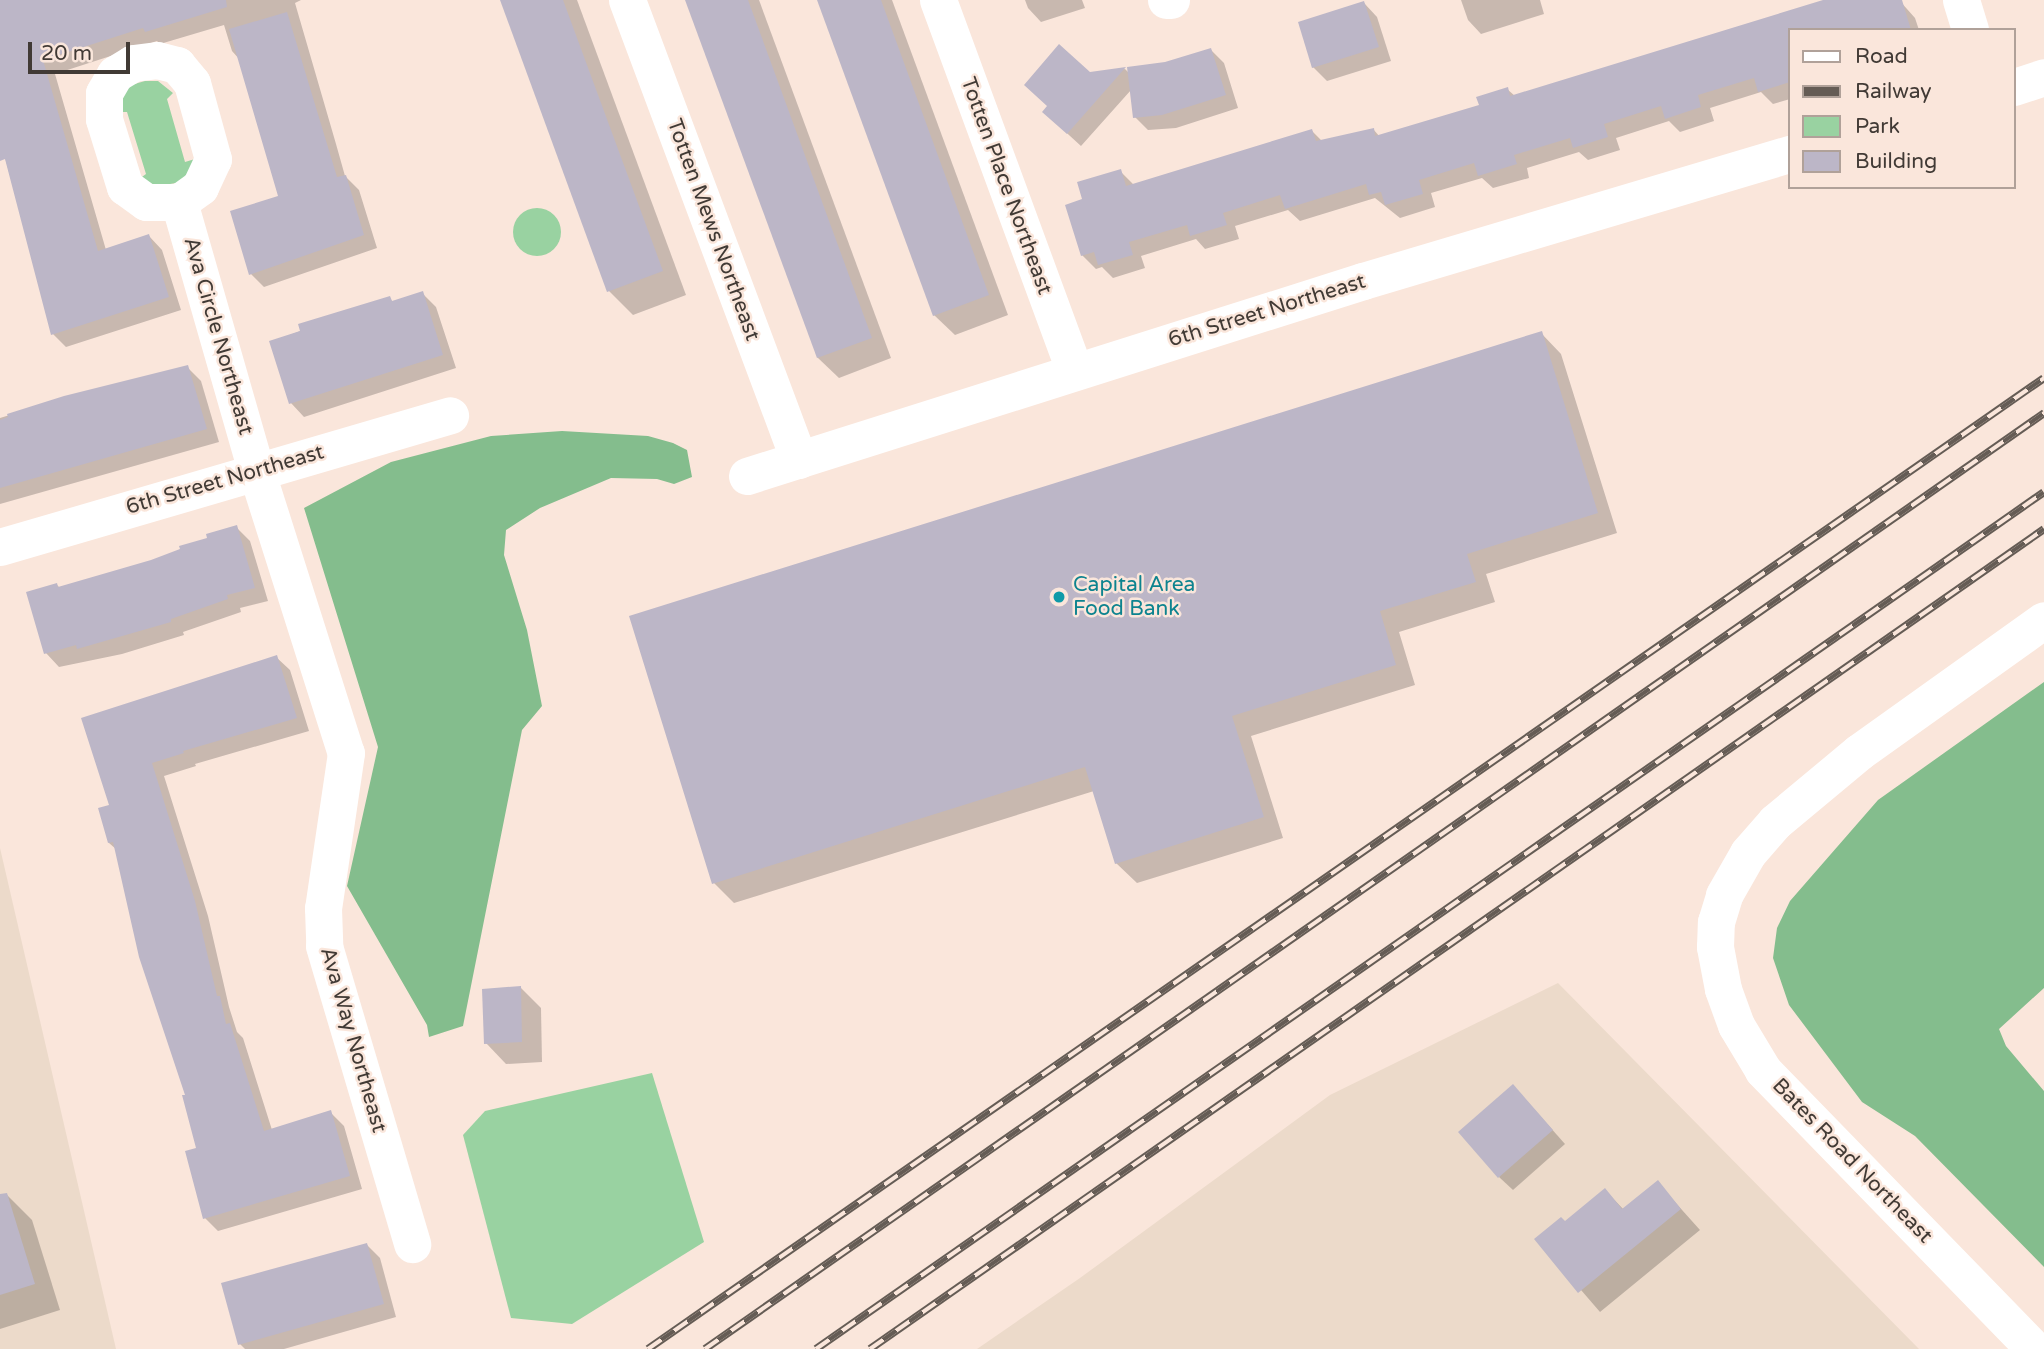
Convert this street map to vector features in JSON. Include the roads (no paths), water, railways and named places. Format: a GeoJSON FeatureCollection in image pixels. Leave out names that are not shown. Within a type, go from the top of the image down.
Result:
{"type":"FeatureCollection","features":[{"type":"Feature","properties":{"kind":"street","name":"Totten Mews Northeast"},"geometry":{"type":"LineString","coordinates":[[627,0],[799,460]]}},
{"type":"Feature","properties":{"kind":"street","name":"Totten Place Northeast"},"geometry":{"type":"LineString","coordinates":[[938,0],[1075,372]]}},
{"type":"Feature","properties":{"kind":"street"},"geometry":{"type":"LineString","coordinates":[[1961,0],[1969,28]]}},
{"type":"Feature","properties":{"kind":"street"},"geometry":{"type":"LineString","coordinates":[[2016,86],[2044,77]]}},
{"type":"Feature","properties":{"kind":"street","name":"6th Street Northeast"},"geometry":{"type":"LineString","coordinates":[[747,476],[1363,281],[1788,155]]}},
{"type":"Feature","properties":{"kind":"street","name":"Ava Circle Northeast"},"geometry":{"type":"LineString","coordinates":[[179,202],[256,470]]}},
{"type":"Feature","properties":{"kind":"street","name":"6th Street Northeast"},"geometry":{"type":"LineString","coordinates":[[0,547],[450,415]]}},
{"type":"Feature","properties":{"kind":"street","name":"Ava Way Northeast"},"geometry":{"type":"LineString","coordinates":[[256,470],[346,752],[323,908],[324,946],[412,1244]]}},
{"type":"Feature","properties":{"kind":"street","name":"Bates Road Northeast"},"geometry":{"type":"LineString","coordinates":[[2034,1349],[1763,1070],[1736,1025],[1719,976],[1715,947],[1716,922],[1724,895],[1748,853],[1775,822],[1859,752],[2044,620]]}},
{"type":"Feature","properties":{"kind":"railway"},"geometry":{"type":"LineString","coordinates":[[648,1349],[2044,378]]}},
{"type":"Feature","properties":{"kind":"railway"},"geometry":{"type":"LineString","coordinates":[[705,1349],[2044,413]]}},
{"type":"Feature","properties":{"kind":"railway"},"geometry":{"type":"LineString","coordinates":[[816,1349],[2044,492]]}},
{"type":"Feature","properties":{"kind":"railway"},"geometry":{"type":"LineString","coordinates":[[870,1349],[2044,529]]}},
{"type":"Feature","properties":{"kind":"place","name":"Capital Area Food Bank"},"geometry":{"type":"Point","coordinates":[1059,597]}}]}
